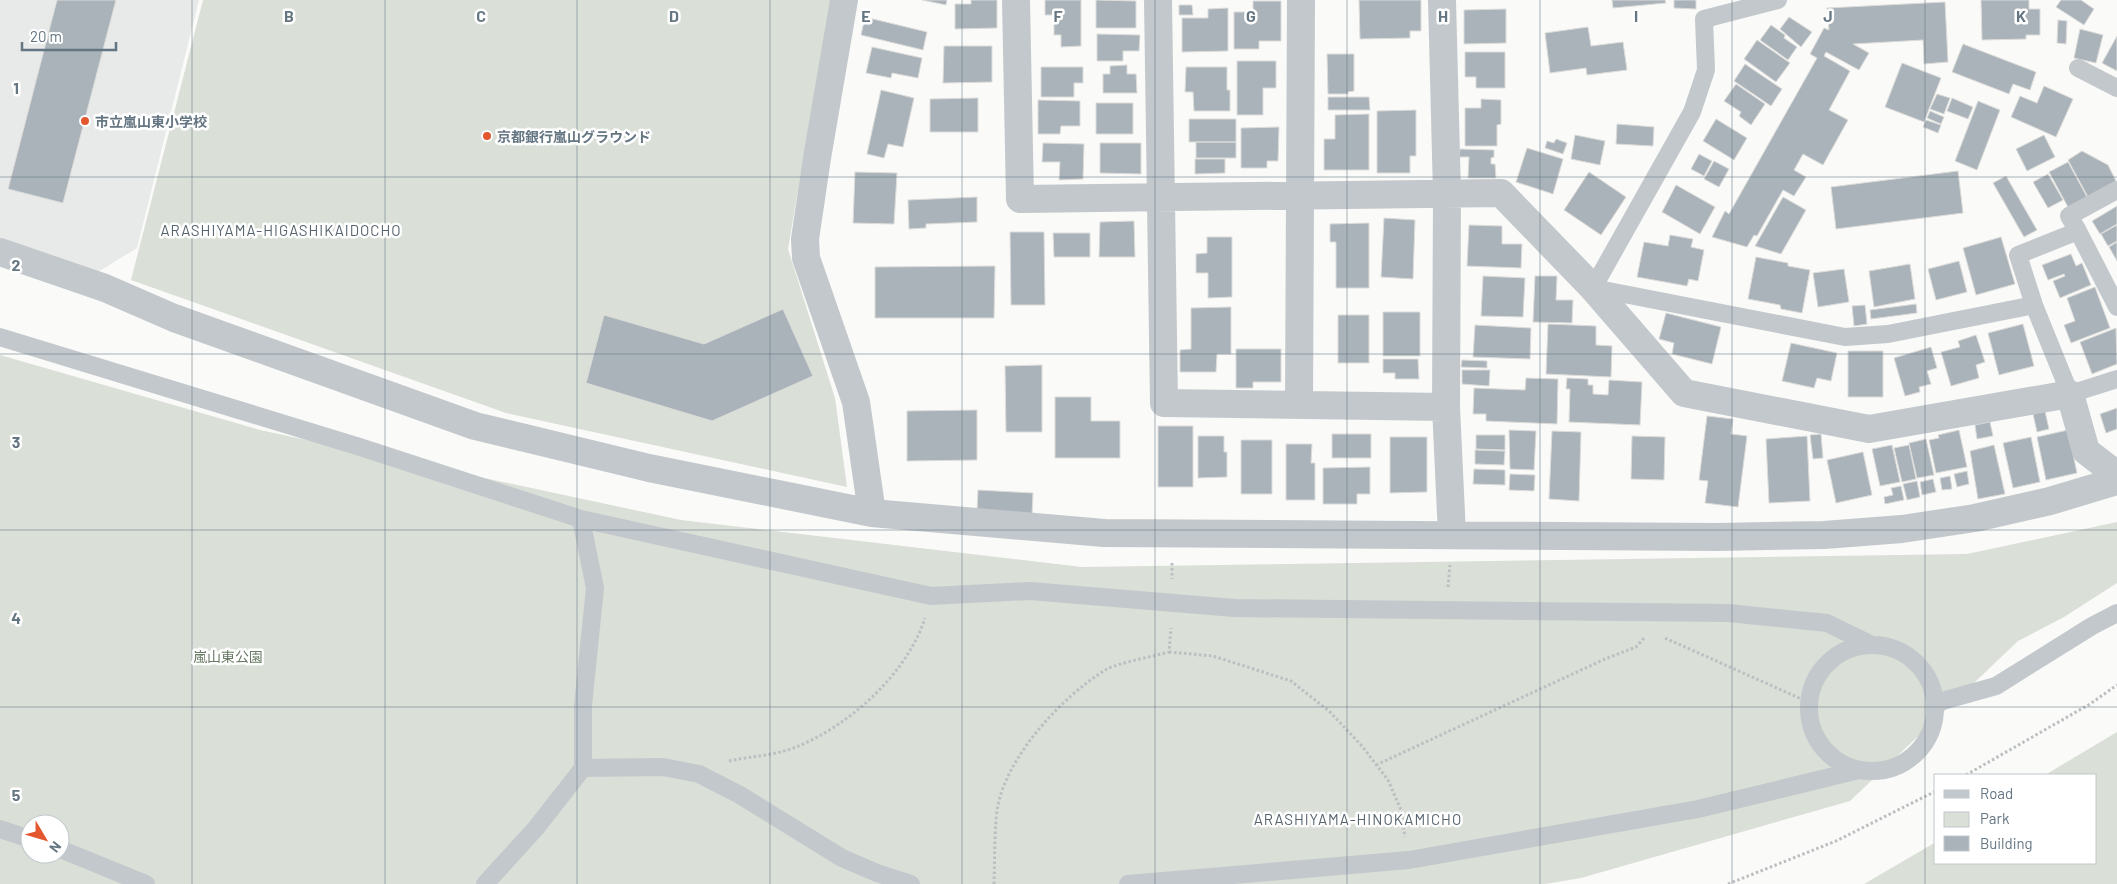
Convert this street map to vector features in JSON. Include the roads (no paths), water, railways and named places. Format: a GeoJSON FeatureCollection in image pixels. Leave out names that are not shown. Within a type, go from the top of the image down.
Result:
{"type":"FeatureCollection","features":[{"type":"Feature","properties":{"kind":"street"},"geometry":{"type":"LineString","coordinates":[[844,0],[805,239],[806,258],[856,402],[872,512]]}},
{"type":"Feature","properties":{"kind":"street"},"geometry":{"type":"LineString","coordinates":[[1016,0],[1020,199],[1501,193],[1593,288],[1684,393],[1869,429],[2070,394],[2086,451],[2117,475]]}},
{"type":"Feature","properties":{"kind":"street"},"geometry":{"type":"LineString","coordinates":[[1158,0],[1164,402],[1446,407]]}},
{"type":"Feature","properties":{"kind":"street"},"geometry":{"type":"LineString","coordinates":[[1299,405],[1300,0]]}},
{"type":"Feature","properties":{"kind":"street"},"geometry":{"type":"LineString","coordinates":[[1442,0],[1447,194],[1446,407],[1452,535]]}},
{"type":"Feature","properties":{"kind":"street"},"geometry":{"type":"LineString","coordinates":[[0,252],[105,288],[174,318],[475,426],[649,468],[872,512],[1104,533],[1718,537],[1834,534],[1902,529],[1975,518],[2050,501],[2117,481]]}},
{"type":"Feature","properties":{"kind":"lane"},"geometry":{"type":"LineString","coordinates":[[1778,0],[1704,19],[1706,70],[1692,112],[1593,288],[1846,337],[1888,334],[2034,305]]}},
{"type":"Feature","properties":{"kind":"lane"},"geometry":{"type":"LineString","coordinates":[[2078,68],[2117,88]]}},
{"type":"Feature","properties":{"kind":"lane"},"geometry":{"type":"LineString","coordinates":[[2117,190],[2069,216],[2117,306]]}},
{"type":"Feature","properties":{"kind":"lane"},"geometry":{"type":"LineString","coordinates":[[2078,231],[2018,256],[2034,305],[2070,394],[2117,379]]}},
{"type":"Feature","properties":{"kind":"lane"},"geometry":{"type":"LineString","coordinates":[[0,337],[360,447],[581,518],[931,596],[1030,591],[1234,608],[1728,613],[1827,623],[1870,644]]}},
{"type":"Feature","properties":{"kind":"lane"},"geometry":{"type":"LineString","coordinates":[[485,884],[536,828],[583,768],[582,705],[596,588],[581,518]]}},
{"type":"Feature","properties":{"kind":"lane"},"geometry":{"type":"LineString","coordinates":[[1935,703],[1996,686],[2092,626],[2117,613]]}},
{"type":"Feature","properties":{"kind":"lane"},"geometry":{"type":"LineString","coordinates":[[1128,884],[1409,860],[1698,809],[1859,770],[1879,771],[1898,766],[1914,756],[1926,740],[1934,722],[1935,703],[1931,684],[1921,667],[1906,654],[1889,646],[1870,644],[1852,647],[1835,656],[1822,668],[1812,684],[1808,702],[1809,720],[1816,738],[1827,753],[1842,764],[1859,770]]}},
{"type":"Feature","properties":{"kind":"lane"},"geometry":{"type":"LineString","coordinates":[[583,768],[663,767],[699,774],[740,795],[842,858],[877,873],[911,884]]}},
{"type":"Feature","properties":{"kind":"lane"},"geometry":{"type":"LineString","coordinates":[[0,829],[20,836]]}},
{"type":"Feature","properties":{"kind":"lane"},"geometry":{"type":"LineString","coordinates":[[70,853],[146,884]]}},
{"type":"Feature","properties":{"kind":"place","name":"市立嵐山東小学校"},"geometry":{"type":"Point","coordinates":[85,121]}},
{"type":"Feature","properties":{"kind":"place","name":"京都銀行嵐山グラウンド"},"geometry":{"type":"Point","coordinates":[487,136]}},
{"type":"Feature","properties":{"kind":"district","name":"ARASHIYAMA-HIGASHIKAIDOCHO"},"geometry":{"type":"Point","coordinates":[281,230]}},
{"type":"Feature","properties":{"kind":"district","name":"ARASHIYAMA-HINOKAMICHO"},"geometry":{"type":"Point","coordinates":[1358,819]}},
{"type":"Feature","properties":{"kind":"park label","name":"嵐山東公園"},"geometry":{"type":"Point","coordinates":[228,656]}}]}
